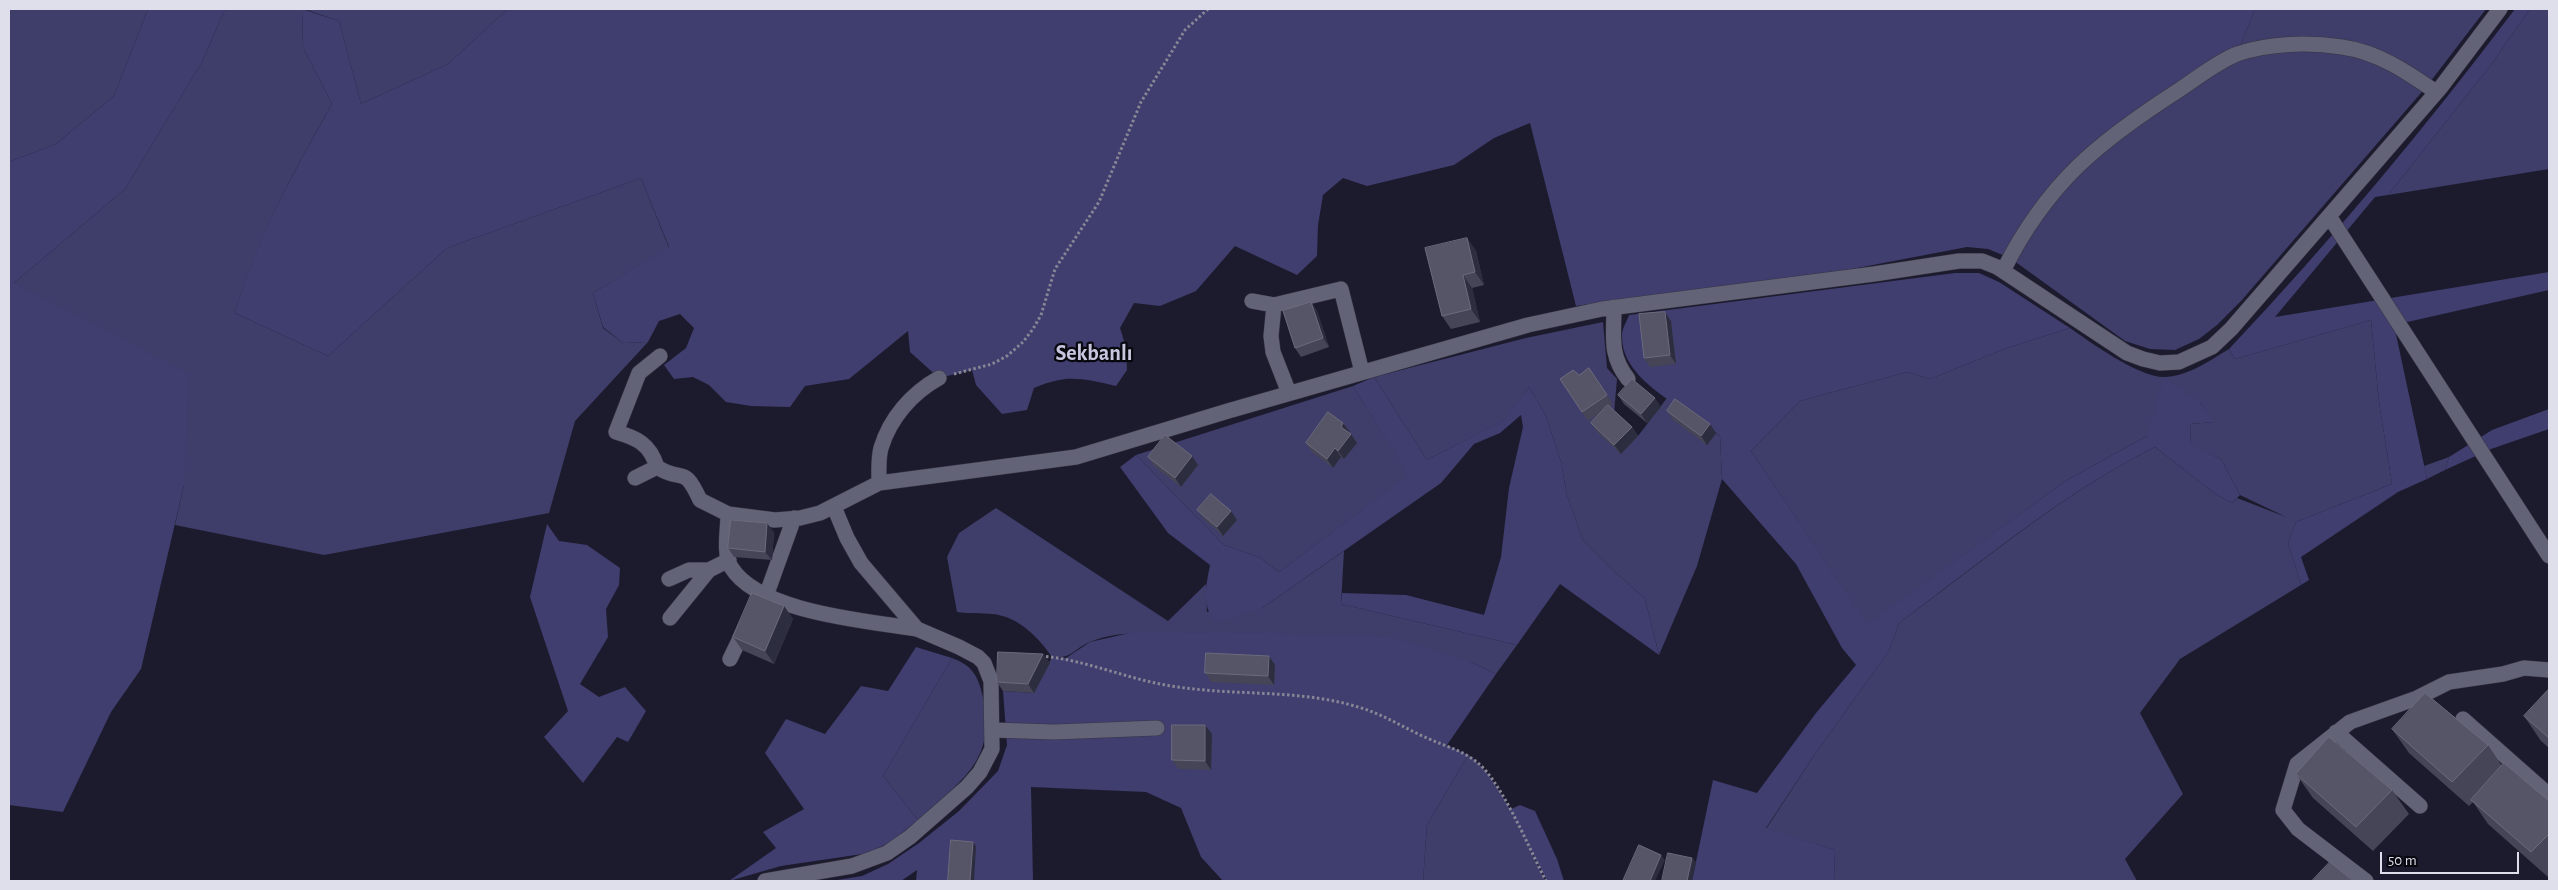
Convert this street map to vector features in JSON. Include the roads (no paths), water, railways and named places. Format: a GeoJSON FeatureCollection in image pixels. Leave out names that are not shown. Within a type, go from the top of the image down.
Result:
{"type":"FeatureCollection","features":[{"type":"Feature","properties":{"kind":"street"},"geometry":{"type":"LineString","coordinates":[[660,356],[639,372],[616,432],[636,438],[646,445],[653,455],[657,467],[666,473],[679,474],[690,480],[700,500],[728,514],[775,520],[820,513],[879,483],[1076,457],[1289,393],[1528,325],[1614,307],[1874,274],[1959,260],[1982,261],[2003,271],[2127,353],[2160,363],[2179,362],[2212,347],[2231,328],[2436,92],[2500,9]]}},
{"type":"Feature","properties":{"kind":"street"},"geometry":{"type":"LineString","coordinates":[[2003,271],[2029,225],[2072,170],[2094,150],[2163,100],[2237,54],[2273,47],[2304,44],[2342,46],[2367,52],[2396,65],[2436,92]]}},
{"type":"Feature","properties":{"kind":"street"},"geometry":{"type":"LineString","coordinates":[[2330,216],[2549,556]]}},
{"type":"Feature","properties":{"kind":"street"},"geometry":{"type":"LineString","coordinates":[[1252,301],[1274,305],[1341,290],[1362,372]]}},
{"type":"Feature","properties":{"kind":"street"},"geometry":{"type":"LineString","coordinates":[[1274,305],[1271,336],[1273,352],[1289,393]]}},
{"type":"Feature","properties":{"kind":"street"},"geometry":{"type":"LineString","coordinates":[[1614,307],[1614,354],[1618,366],[1628,379]]}},
{"type":"Feature","properties":{"kind":"street"},"geometry":{"type":"LineString","coordinates":[[879,483],[881,448],[890,429],[912,396],[939,378]]}},
{"type":"Feature","properties":{"kind":"street"},"geometry":{"type":"LineString","coordinates":[[635,478],[657,467]]}},
{"type":"Feature","properties":{"kind":"street"},"geometry":{"type":"LineString","coordinates":[[834,507],[847,538],[861,563],[917,630]]}},
{"type":"Feature","properties":{"kind":"street"},"geometry":{"type":"LineString","coordinates":[[728,514],[729,560],[738,575],[764,595],[780,603],[825,614],[917,630],[972,654],[984,662],[991,680],[992,749],[967,787],[936,816],[887,853],[852,866],[765,881]]}},
{"type":"Feature","properties":{"kind":"street"},"geometry":{"type":"LineString","coordinates":[[730,659],[764,595],[794,518]]}},
{"type":"Feature","properties":{"kind":"street"},"geometry":{"type":"LineString","coordinates":[[668,579],[688,570],[708,570],[729,560]]}},
{"type":"Feature","properties":{"kind":"street"},"geometry":{"type":"LineString","coordinates":[[670,618],[708,570]]}},
{"type":"Feature","properties":{"kind":"street"},"geometry":{"type":"LineString","coordinates":[[2366,881],[2298,829],[2283,810],[2297,764],[2350,722],[2417,698],[2449,682],[2503,674],[2524,668],[2549,670]]}},
{"type":"Feature","properties":{"kind":"street"},"geometry":{"type":"LineString","coordinates":[[2463,719],[2549,796]]}},
{"type":"Feature","properties":{"kind":"street"},"geometry":{"type":"LineString","coordinates":[[993,730],[1054,732],[1158,728]]}},
{"type":"Feature","properties":{"kind":"street"},"geometry":{"type":"LineString","coordinates":[[2336,732],[2420,806]]}},
{"type":"Feature","properties":{"kind":"district","name":"Sekbanlı"},"geometry":{"type":"Point","coordinates":[1094,353]}}]}
